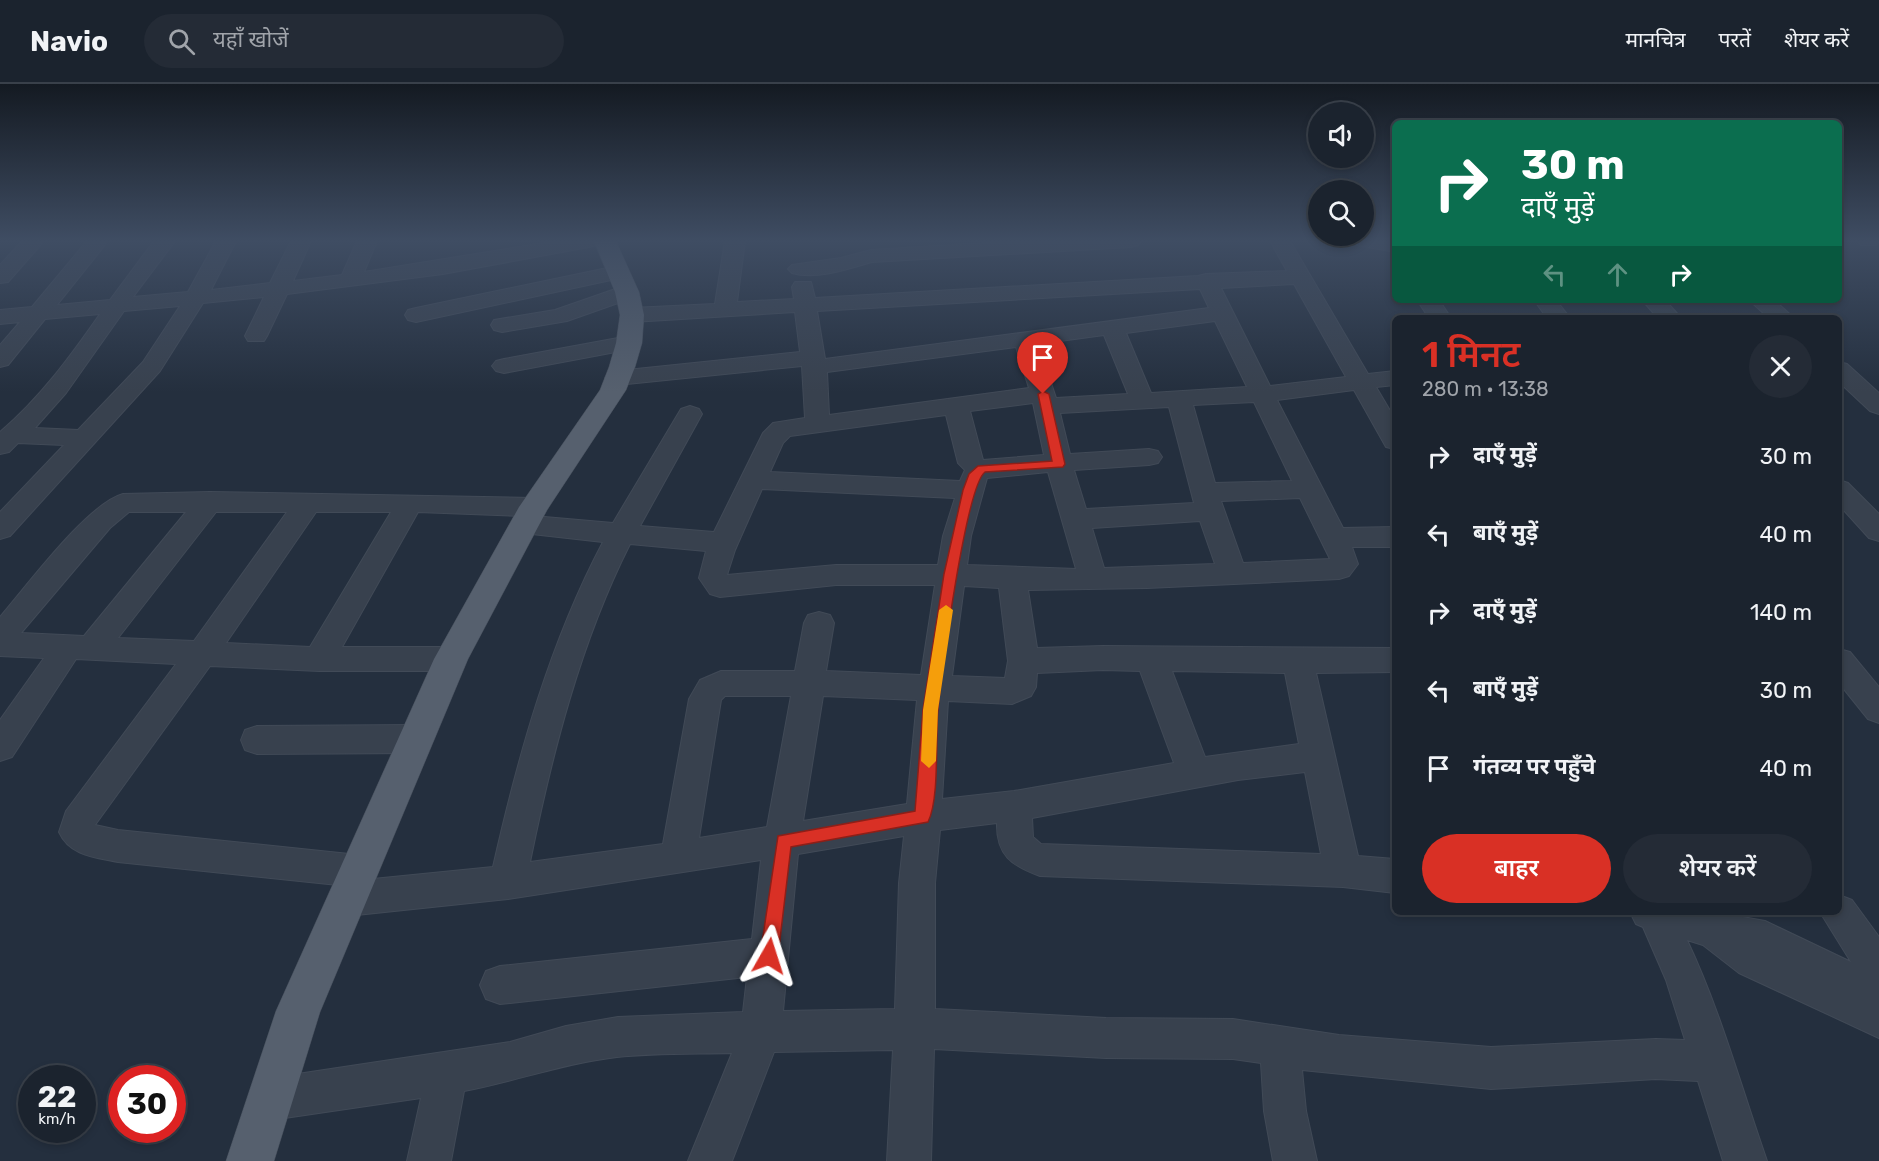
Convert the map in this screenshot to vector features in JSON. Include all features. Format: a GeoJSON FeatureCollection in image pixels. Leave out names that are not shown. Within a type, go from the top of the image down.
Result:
{"type":"FeatureCollection","features":[{"type":"Feature","properties":{"kind":"main road"},"geometry":{"type":"LineString","coordinates":[[250,1161],[298,1011],[451,659],[529,516],[613,390],[617,378],[622,293]]}},
{"type":"Feature","properties":{"kind":"street"},"geometry":{"type":"LineString","coordinates":[[0,360],[56,291]]}},
{"type":"Feature","properties":{"kind":"street"},"geometry":{"type":"LineString","coordinates":[[3,442],[39,410],[68,375],[126,291]]}},
{"type":"Feature","properties":{"kind":"street"},"geometry":{"type":"LineString","coordinates":[[0,529],[152,366],[199,291]]}},
{"type":"Feature","properties":{"kind":"street"},"geometry":{"type":"LineString","coordinates":[[0,317],[258,291]]}},
{"type":"Feature","properties":{"kind":"street"},"geometry":{"type":"LineString","coordinates":[[256,336],[278,291]]}},
{"type":"Feature","properties":{"kind":"street"},"geometry":{"type":"LineString","coordinates":[[725,310],[728,291]]}},
{"type":"Feature","properties":{"kind":"street"},"geometry":{"type":"LineString","coordinates":[[803,291],[813,362],[817,424]]}},
{"type":"Feature","properties":{"kind":"street"},"geometry":{"type":"LineString","coordinates":[[961,291],[962,296]]}},
{"type":"Feature","properties":{"kind":"street"},"geometry":{"type":"LineString","coordinates":[[416,315],[622,293],[725,310],[1034,291]]}},
{"type":"Feature","properties":{"kind":"street"},"geometry":{"type":"LineString","coordinates":[[1212,291],[1264,394],[1344,559],[1344,564],[1339,569],[1093,579],[1012,578],[951,574],[836,575],[720,586],[713,577],[713,572],[753,480],[777,433],[782,429],[957,407],[1045,400],[1143,402],[1179,400],[1264,394],[1392,378]]}},
{"type":"Feature","properties":{"kind":"street"},"geometry":{"type":"LineString","coordinates":[[1307,291],[1392,436]]}},
{"type":"Feature","properties":{"kind":"street"},"geometry":{"type":"LineString","coordinates":[[502,326],[559,316],[622,293]]}},
{"type":"Feature","properties":{"kind":"street"},"geometry":{"type":"LineString","coordinates":[[504,366],[622,293]]}},
{"type":"Feature","properties":{"kind":"street"},"geometry":{"type":"LineString","coordinates":[[1547,303],[1557,315]]}},
{"type":"Feature","properties":{"kind":"street"},"geometry":{"type":"LineString","coordinates":[[1656,303],[1667,315]]}},
{"type":"Feature","properties":{"kind":"street"},"geometry":{"type":"LineString","coordinates":[[1764,303],[1779,315]]}},
{"type":"Feature","properties":{"kind":"street"},"geometry":{"type":"LineString","coordinates":[[617,378],[813,362],[1025,339],[1223,313]]}},
{"type":"Feature","properties":{"kind":"street"},"geometry":{"type":"LineString","coordinates":[[1112,327],[1143,402]]}},
{"type":"Feature","properties":{"kind":"street"},"geometry":{"type":"LineString","coordinates":[[1025,339],[1045,400],[1059,464],[1093,579]]}},
{"type":"Feature","properties":{"kind":"street"},"geometry":{"type":"LineString","coordinates":[[1842,372],[1879,405]]}},
{"type":"Feature","properties":{"kind":"street"},"geometry":{"type":"LineString","coordinates":[[1179,400],[1208,501],[1233,575]]}},
{"type":"Feature","properties":{"kind":"street"},"geometry":{"type":"LineString","coordinates":[[909,1161],[915,1028],[917,883],[935,689],[951,574],[970,477],[957,407]]}},
{"type":"Feature","properties":{"kind":"street"},"geometry":{"type":"LineString","coordinates":[[508,882],[528,792],[564,674],[590,601],[623,533],[690,414]]}},
{"type":"Feature","properties":{"kind":"street"},"geometry":{"type":"LineString","coordinates":[[3,442],[86,438]]}},
{"type":"Feature","properties":{"kind":"street"},"geometry":{"type":"LineString","coordinates":[[753,480],[970,477],[982,469],[1149,457]]}},
{"type":"Feature","properties":{"kind":"street"},"geometry":{"type":"LineString","coordinates":[[1077,519],[1309,489]]}},
{"type":"Feature","properties":{"kind":"street"},"geometry":{"type":"LineString","coordinates":[[1842,492],[1865,518]]}},
{"type":"Feature","properties":{"kind":"street"},"geometry":{"type":"LineString","coordinates":[[0,637],[113,508],[123,503],[136,501],[410,502],[529,516],[623,533],[725,543]]}},
{"type":"Feature","properties":{"kind":"street"},"geometry":{"type":"LineString","coordinates":[[0,747],[80,647],[210,501]]}},
{"type":"Feature","properties":{"kind":"street"},"geometry":{"type":"LineString","coordinates":[[309,502],[203,652],[89,804],[78,822],[77,832],[86,839],[353,885],[508,882],[678,858],[923,817],[1014,806],[1195,774],[1319,756]]}},
{"type":"Feature","properties":{"kind":"street"},"geometry":{"type":"LineString","coordinates":[[319,659],[410,502]]}},
{"type":"Feature","properties":{"kind":"street"},"geometry":{"type":"LineString","coordinates":[[1334,538],[1392,537]]}},
{"type":"Feature","properties":{"kind":"street"},"geometry":{"type":"LineString","coordinates":[[678,858],[705,699],[711,689],[721,684],[811,683],[1012,691],[1020,687],[1023,661],[1012,578]]}},
{"type":"Feature","properties":{"kind":"street"},"geometry":{"type":"LineString","coordinates":[[710,1161],[761,1032],[784,841],[819,623]]}},
{"type":"Feature","properties":{"kind":"street"},"geometry":{"type":"LineString","coordinates":[[0,644],[319,659],[451,659]]}},
{"type":"Feature","properties":{"kind":"street"},"geometry":{"type":"LineString","coordinates":[[1023,661],[1103,658],[1392,660]]}},
{"type":"Feature","properties":{"kind":"street"},"geometry":{"type":"LineString","coordinates":[[1152,660],[1195,774]]}},
{"type":"Feature","properties":{"kind":"street"},"geometry":{"type":"LineString","coordinates":[[1298,661],[1343,871]]}},
{"type":"Feature","properties":{"kind":"street"},"geometry":{"type":"LineString","coordinates":[[1842,665],[1879,710]]}},
{"type":"Feature","properties":{"kind":"street"},"geometry":{"type":"LineString","coordinates":[[257,740],[417,739]]}},
{"type":"Feature","properties":{"kind":"street"},"geometry":{"type":"LineString","coordinates":[[1014,806],[1016,846],[1022,854],[1040,860],[1343,871],[1392,876]]}},
{"type":"Feature","properties":{"kind":"street"},"geometry":{"type":"LineString","coordinates":[[1654,915],[1684,978],[1714,1061],[1745,1161]]}},
{"type":"Feature","properties":{"kind":"street"},"geometry":{"type":"LineString","coordinates":[[1660,915],[1710,929],[1765,939],[1879,996]]}},
{"type":"Feature","properties":{"kind":"street"},"geometry":{"type":"LineString","coordinates":[[1841,915],[1879,970]]}},
{"type":"Feature","properties":{"kind":"street"},"geometry":{"type":"LineString","coordinates":[[1710,929],[1753,960],[1879,1018]]}},
{"type":"Feature","properties":{"kind":"street"},"geometry":{"type":"LineString","coordinates":[[500,986],[769,956]]}},
{"type":"Feature","properties":{"kind":"street"},"geometry":{"type":"LineString","coordinates":[[271,1098],[510,1062],[566,1046],[618,1036],[915,1028],[1106,1038],[1233,1039],[1339,1055],[1491,1068],[1656,1059],[1714,1061]]}},
{"type":"Feature","properties":{"kind":"street"},"geometry":{"type":"LineString","coordinates":[[1281,1046],[1285,1111],[1295,1161]]}},
{"type":"Feature","properties":{"kind":"street"},"geometry":{"type":"LineString","coordinates":[[429,1161],[447,1073]]}},
{"type":"Feature","properties":{"kind":"slow traffic"},"geometry":{"type":"LineString","coordinates":[[929,761],[931,710],[946,610]]}},
{"type":"Feature","properties":{"kind":"route"},"geometry":{"type":"LineString","coordinates":[[769,956],[779,861],[784,841],[923,817],[931,710],[957,536],[969,490],[975,474],[982,469],[1059,464],[1043,394]]}}]}
